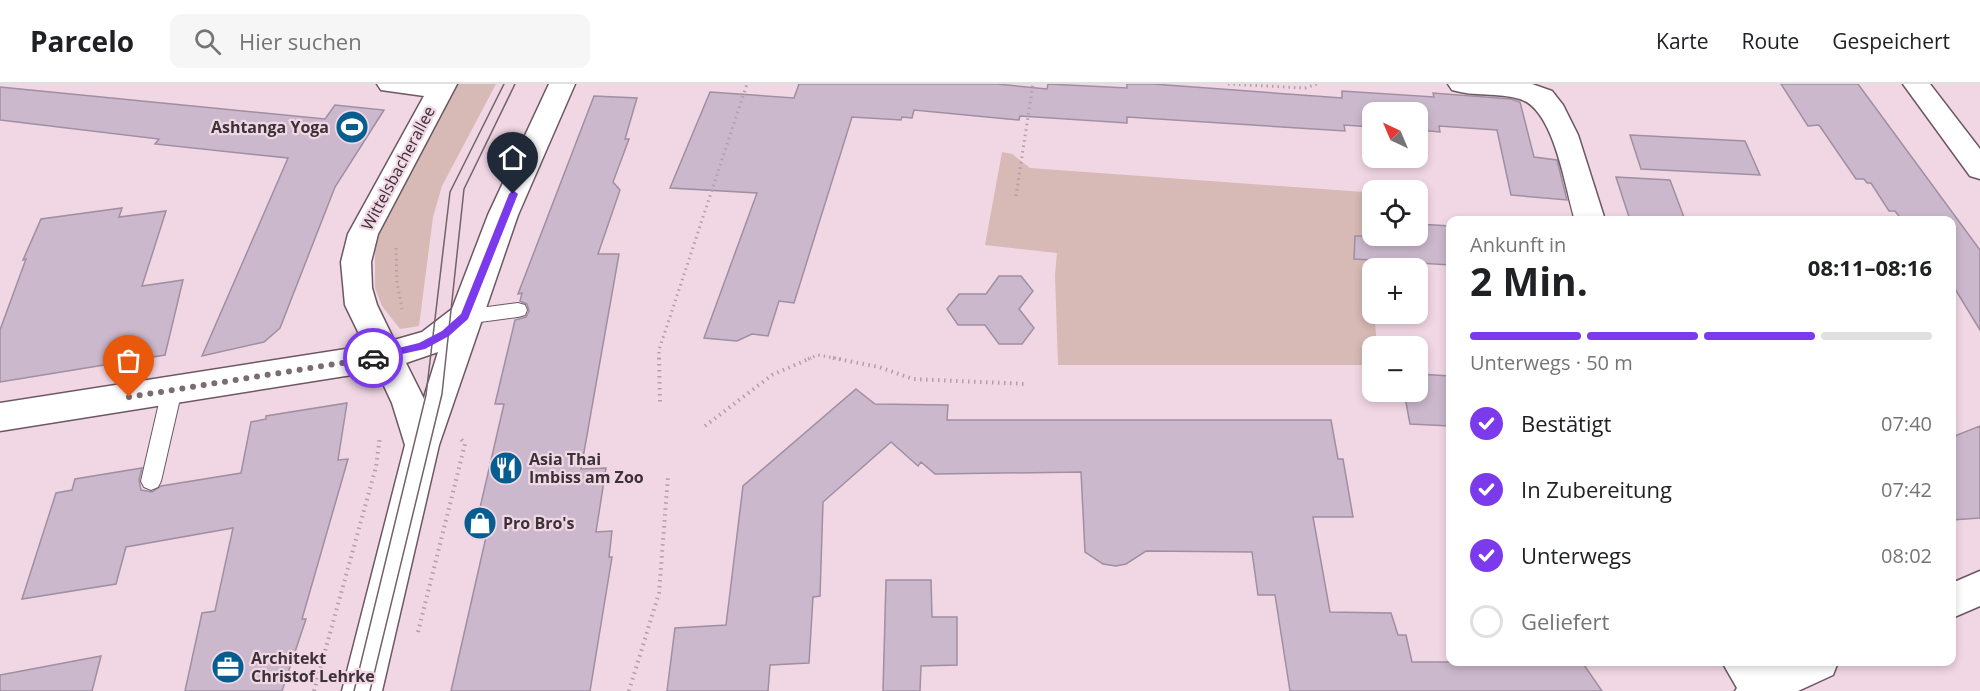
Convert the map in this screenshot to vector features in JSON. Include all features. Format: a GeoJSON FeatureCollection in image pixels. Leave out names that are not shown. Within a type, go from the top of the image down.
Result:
{"type":"FeatureCollection","features":[{"type":"Feature","properties":{"kind":"street"},"geometry":{"type":"LineString","coordinates":[[390,84],[442,86]]}},
{"type":"Feature","properties":{"kind":"street"},"geometry":{"type":"LineString","coordinates":[[362,691],[422,445],[442,394],[465,316],[504,215],[562,84]]}},
{"type":"Feature","properties":{"kind":"street"},"geometry":{"type":"LineString","coordinates":[[1461,84],[1515,88],[1544,99],[1557,115],[1589,216]]}},
{"type":"Feature","properties":{"kind":"street"},"geometry":{"type":"LineString","coordinates":[[1916,84],[1980,170]]}},
{"type":"Feature","properties":{"kind":"street","name":"Wittelsbacherallee"},"geometry":{"type":"LineString","coordinates":[[422,445],[409,403],[368,322],[359,296],[356,274],[358,248],[369,220],[442,86]]}},
{"type":"Feature","properties":{"kind":"street"},"geometry":{"type":"LineString","coordinates":[[0,417],[387,356],[433,341],[465,316]]}},
{"type":"Feature","properties":{"kind":"street"},"geometry":{"type":"LineString","coordinates":[[1956,599],[1980,588]]}},
{"type":"Feature","properties":{"kind":"street"},"geometry":{"type":"LineString","coordinates":[[1752,680],[1804,666]]}},
{"type":"Feature","properties":{"kind":"lane"},"geometry":{"type":"LineString","coordinates":[[465,316],[518,310]]}},
{"type":"Feature","properties":{"kind":"lane"},"geometry":{"type":"LineString","coordinates":[[152,481],[172,390]]}},
{"type":"Feature","properties":{"kind":"path"},"geometry":{"type":"LineString","coordinates":[[660,402],[659,350],[747,84]]}},
{"type":"Feature","properties":{"kind":"path"},"geometry":{"type":"LineString","coordinates":[[1016,196],[1033,84]]}},
{"type":"Feature","properties":{"kind":"path"},"geometry":{"type":"LineString","coordinates":[[1228,84],[1305,88],[1317,84]]}},
{"type":"Feature","properties":{"kind":"path"},"geometry":{"type":"LineString","coordinates":[[396,241],[397,283],[406,319]]}},
{"type":"Feature","properties":{"kind":"path"},"geometry":{"type":"LineString","coordinates":[[705,426],[772,375],[818,355],[879,368],[913,379],[1026,384]]}},
{"type":"Feature","properties":{"kind":"path"},"geometry":{"type":"LineString","coordinates":[[314,691],[376,467],[382,426]]}},
{"type":"Feature","properties":{"kind":"path"},"geometry":{"type":"LineString","coordinates":[[628,691],[659,593],[668,476]]}},
{"type":"Feature","properties":{"kind":"shaded area"},"geometry":{"type":"Polygon","coordinates":[[[455,84],[496,84],[442,186],[433,217],[419,326],[400,329],[382,306],[375,288],[375,230],[455,84]]]}},
{"type":"Feature","properties":{"kind":"shaded area"},"geometry":{"type":"Polygon","coordinates":[[[1002,152],[1012,154],[1030,168],[1362,192],[1362,246],[1369,246],[1370,258],[1362,258],[1362,324],[1375,324],[1376,336],[1362,336],[1362,365],[1058,365],[1055,275],[1057,253],[985,245],[1002,152]]]}},
{"type":"Feature","properties":{"kind":"building"},"geometry":{"type":"Polygon","coordinates":[[[799,84],[997,84],[1047,89],[1048,84],[1127,88],[1127,84],[1153,84],[1342,98],[1342,91],[1434,97],[1433,93],[1511,99],[1520,102],[1534,157],[1557,160],[1567,200],[1511,195],[1497,130],[1439,126],[1440,132],[1428,131],[1428,102],[1362,102],[1362,126],[1344,125],[1345,131],[1127,117],[1127,123],[1020,116],[1019,120],[914,110],[912,118],[902,117],[901,120],[852,117],[794,303],[779,301],[768,336],[752,334],[737,341],[704,338],[757,193],[670,188],[710,92],[794,98],[799,84]]]}},
{"type":"Feature","properties":{"kind":"building"},"geometry":{"type":"Polygon","coordinates":[[[1781,84],[1858,84],[1955,216],[1899,216],[1895,211],[1889,211],[1871,183],[1867,183],[1864,179],[1856,179],[1819,125],[1808,126],[1781,84]]]}},
{"type":"Feature","properties":{"kind":"building"},"geometry":{"type":"Polygon","coordinates":[[[0,87],[325,119],[335,105],[384,110],[335,187],[280,328],[264,342],[202,356],[288,158],[155,144],[159,139],[0,120],[0,87]]]}},
{"type":"Feature","properties":{"kind":"building"},"geometry":{"type":"Polygon","coordinates":[[[594,96],[637,98],[625,139],[629,139],[613,182],[620,190],[598,254],[619,254],[581,469],[606,468],[596,532],[612,531],[609,557],[612,557],[590,691],[451,691],[486,537],[473,538],[504,404],[495,404],[515,320],[526,317],[529,311],[527,304],[520,301],[522,293],[518,294],[594,96]]]}},
{"type":"Feature","properties":{"kind":"building"},"geometry":{"type":"Polygon","coordinates":[[[1630,135],[1745,141],[1760,175],[1641,169],[1630,135]]]}},
{"type":"Feature","properties":{"kind":"building"},"geometry":{"type":"Polygon","coordinates":[[[1616,177],[1670,180],[1684,216],[1629,216],[1616,177]]]}},
{"type":"Feature","properties":{"kind":"building"},"geometry":{"type":"Polygon","coordinates":[[[122,208],[119,217],[166,211],[142,286],[183,280],[165,355],[0,382],[0,330],[26,259],[23,260],[41,219],[122,208]]]}},
{"type":"Feature","properties":{"kind":"building"},"geometry":{"type":"Polygon","coordinates":[[[1956,217],[1980,250],[1980,330],[1956,291],[1956,217]]]}},
{"type":"Feature","properties":{"kind":"building"},"geometry":{"type":"Polygon","coordinates":[[[1428,225],[1446,226],[1446,265],[1428,264],[1428,258],[1354,259],[1355,236],[1362,236],[1362,246],[1428,246],[1428,225]]]}},
{"type":"Feature","properties":{"kind":"building"},"geometry":{"type":"Polygon","coordinates":[[[999,276],[1021,276],[1033,291],[1019,309],[1034,328],[1022,344],[999,344],[985,325],[958,325],[947,309],[959,294],[986,294],[999,276]]]}},
{"type":"Feature","properties":{"kind":"building"},"geometry":{"type":"Polygon","coordinates":[[[1428,375],[1446,376],[1446,426],[1410,424],[1406,402],[1428,402],[1428,375]]]}},
{"type":"Feature","properties":{"kind":"building"},"geometry":{"type":"Polygon","coordinates":[[[856,389],[875,404],[948,405],[947,420],[1331,420],[1338,459],[1343,459],[1353,517],[1313,517],[1330,612],[1391,613],[1398,635],[1406,635],[1412,662],[1446,662],[1446,666],[1585,666],[1602,691],[1290,691],[1275,595],[1258,595],[1252,552],[1146,551],[1126,564],[1116,566],[1103,564],[1085,552],[1081,472],[935,474],[921,462],[918,466],[891,442],[823,502],[820,596],[813,597],[809,663],[770,665],[768,691],[667,691],[675,628],[726,625],[743,486],[856,389]]]}},
{"type":"Feature","properties":{"kind":"building"},"geometry":{"type":"Polygon","coordinates":[[[347,403],[338,460],[348,459],[302,619],[306,619],[282,691],[185,691],[202,613],[215,611],[233,528],[126,547],[116,584],[22,599],[56,493],[72,490],[75,479],[142,468],[139,480],[141,490],[152,492],[161,486],[241,473],[251,422],[266,419],[266,416],[347,403]]]}},
{"type":"Feature","properties":{"kind":"building"},"geometry":{"type":"Polygon","coordinates":[[[1980,426],[1980,518],[1956,520],[1956,435],[1980,426]]]}},
{"type":"Feature","properties":{"kind":"building"},"geometry":{"type":"Polygon","coordinates":[[[886,580],[931,580],[932,617],[957,617],[957,665],[921,666],[920,691],[883,691],[886,580]]]}},
{"type":"Feature","properties":{"kind":"building"},"geometry":{"type":"Polygon","coordinates":[[[101,656],[92,691],[0,691],[0,675],[101,656]]]}},
{"type":"Feature","properties":{"kind":"tram line"},"geometry":{"type":"LineString","coordinates":[[354,691],[426,395],[450,192],[504,84]]}},
{"type":"Feature","properties":{"kind":"tram line"},"geometry":{"type":"LineString","coordinates":[[370,691],[442,394],[464,189],[515,84]]}},
{"type":"Feature","properties":{"kind":"way so far"},"geometry":{"type":"LineString","coordinates":[[129,397],[373,358]]}},
{"type":"Feature","properties":{"kind":"place","name":"Ashtanga Yoga"},"geometry":{"type":"Point","coordinates":[352,127]}},
{"type":"Feature","properties":{"kind":"place","name":"Asia Thai Imbiss am Zoo"},"geometry":{"type":"Point","coordinates":[506,468]}},
{"type":"Feature","properties":{"kind":"place","name":"Pro Bro's"},"geometry":{"type":"Point","coordinates":[480,523]}},
{"type":"Feature","properties":{"kind":"place","name":"Architekt Christof Lehrke"},"geometry":{"type":"Point","coordinates":[228,667]}},
{"type":"Feature","properties":{"kind":"route"},"geometry":{"type":"LineString","coordinates":[[373,358],[396,354],[433,341],[446,334],[465,316],[513,194]]}}]}
